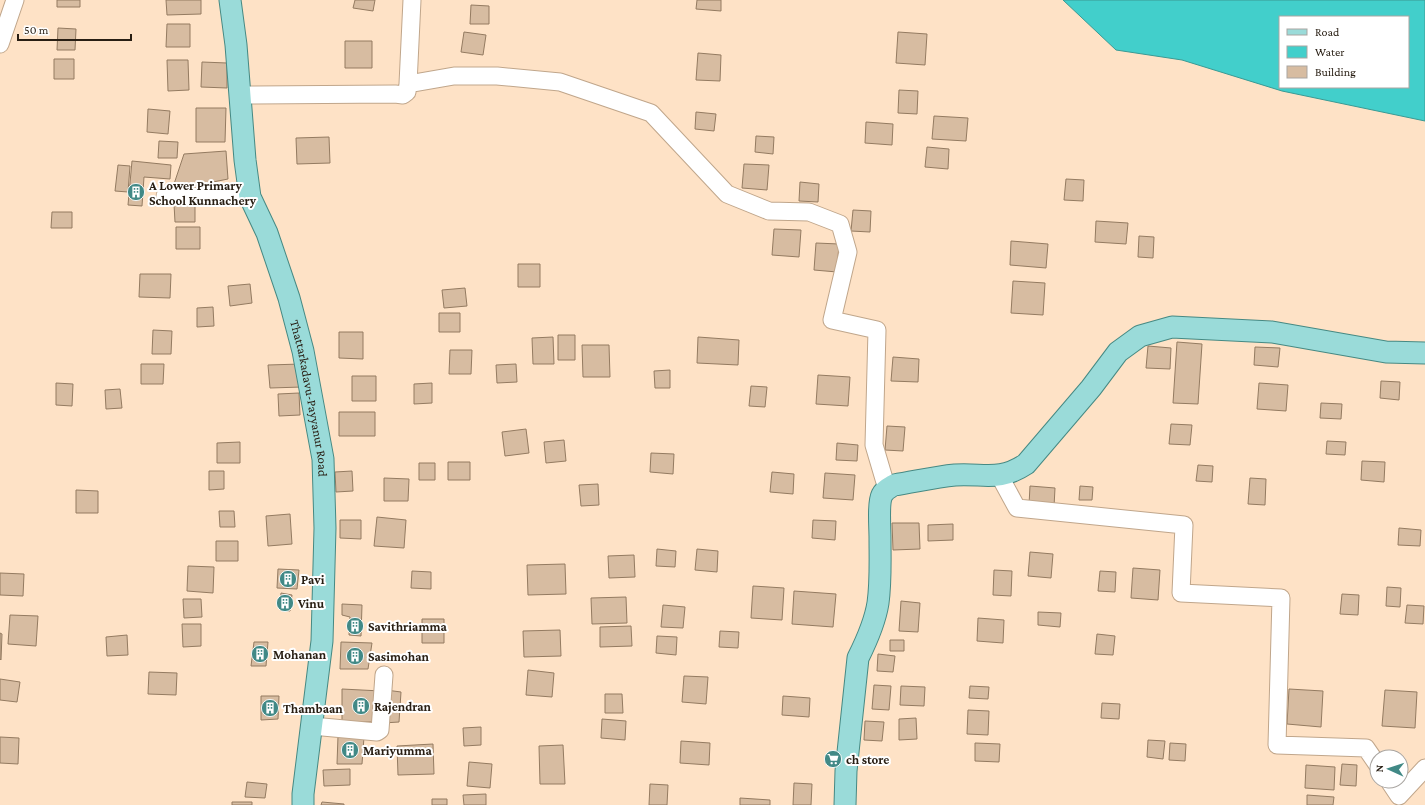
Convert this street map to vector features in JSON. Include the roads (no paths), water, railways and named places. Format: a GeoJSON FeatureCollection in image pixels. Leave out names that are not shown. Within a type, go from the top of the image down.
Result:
{"type":"FeatureCollection","features":[{"type":"Feature","properties":{"kind":"main road","name":"Thattarkadavu-Payyanur Road"},"geometry":{"type":"LineString","coordinates":[[230,0],[236,45],[244,160],[250,197],[267,233],[289,298],[303,351],[323,459],[325,528],[322,641],[303,794],[303,805]]}},
{"type":"Feature","properties":{"kind":"main road"},"geometry":{"type":"LineString","coordinates":[[845,805],[846,771],[858,658],[867,642],[878,602],[880,517],[882,496],[887,488],[894,485],[956,475],[999,476],[1015,471],[1026,464],[1091,388],[1118,352],[1140,336],[1172,327],[1272,332],[1386,352],[1425,353]]}},
{"type":"Feature","properties":{"kind":"street"},"geometry":{"type":"LineString","coordinates":[[0,44],[15,0]]}},
{"type":"Feature","properties":{"kind":"street"},"geometry":{"type":"LineString","coordinates":[[240,95],[403,95],[407,92],[408,84],[412,0]]}},
{"type":"Feature","properties":{"kind":"street"},"geometry":{"type":"LineString","coordinates":[[408,84],[454,76],[497,76],[560,82],[651,113],[727,194],[769,211],[809,212],[840,224],[848,252],[832,320],[877,330],[874,445],[887,488]]}},
{"type":"Feature","properties":{"kind":"street"},"geometry":{"type":"LineString","coordinates":[[164,196],[250,197]]}},
{"type":"Feature","properties":{"kind":"street"},"geometry":{"type":"LineString","coordinates":[[999,476],[1017,508],[1184,525],[1181,592],[1281,598],[1277,745],[1366,748],[1369,752]]}},
{"type":"Feature","properties":{"kind":"street"},"geometry":{"type":"LineString","coordinates":[[312,726],[377,732],[380,730],[384,675]]}},
{"type":"Feature","properties":{"kind":"street"},"geometry":{"type":"LineString","coordinates":[[1409,785],[1425,768]]}},
{"type":"Feature","properties":{"kind":"street"},"geometry":{"type":"LineString","coordinates":[[1393,789],[1398,796],[1405,789]]}},
{"type":"Feature","properties":{"kind":"water"},"geometry":{"type":"Polygon","coordinates":[[[1063,0],[1425,0],[1425,121],[1282,91],[1182,60],[1116,50],[1063,0]]]}},
{"type":"Feature","properties":{"kind":"place","name":"A Lower Primary School Kunnachery"},"geometry":{"type":"Point","coordinates":[136,192]}},
{"type":"Feature","properties":{"kind":"place","name":"Pavi"},"geometry":{"type":"Point","coordinates":[288,579]}},
{"type":"Feature","properties":{"kind":"place","name":"Vinu"},"geometry":{"type":"Point","coordinates":[285,603]}},
{"type":"Feature","properties":{"kind":"place","name":"Savithriamma"},"geometry":{"type":"Point","coordinates":[355,626]}},
{"type":"Feature","properties":{"kind":"place","name":"Mohanan"},"geometry":{"type":"Point","coordinates":[260,654]}},
{"type":"Feature","properties":{"kind":"place","name":"Sasimohan"},"geometry":{"type":"Point","coordinates":[355,656]}},
{"type":"Feature","properties":{"kind":"place","name":"Rajendran"},"geometry":{"type":"Point","coordinates":[361,706]}},
{"type":"Feature","properties":{"kind":"place","name":"Thambaan"},"geometry":{"type":"Point","coordinates":[270,708]}},
{"type":"Feature","properties":{"kind":"place","name":"Mariyumma"},"geometry":{"type":"Point","coordinates":[350,750]}},
{"type":"Feature","properties":{"kind":"place","name":"ch store"},"geometry":{"type":"Point","coordinates":[833,759]}}]}
